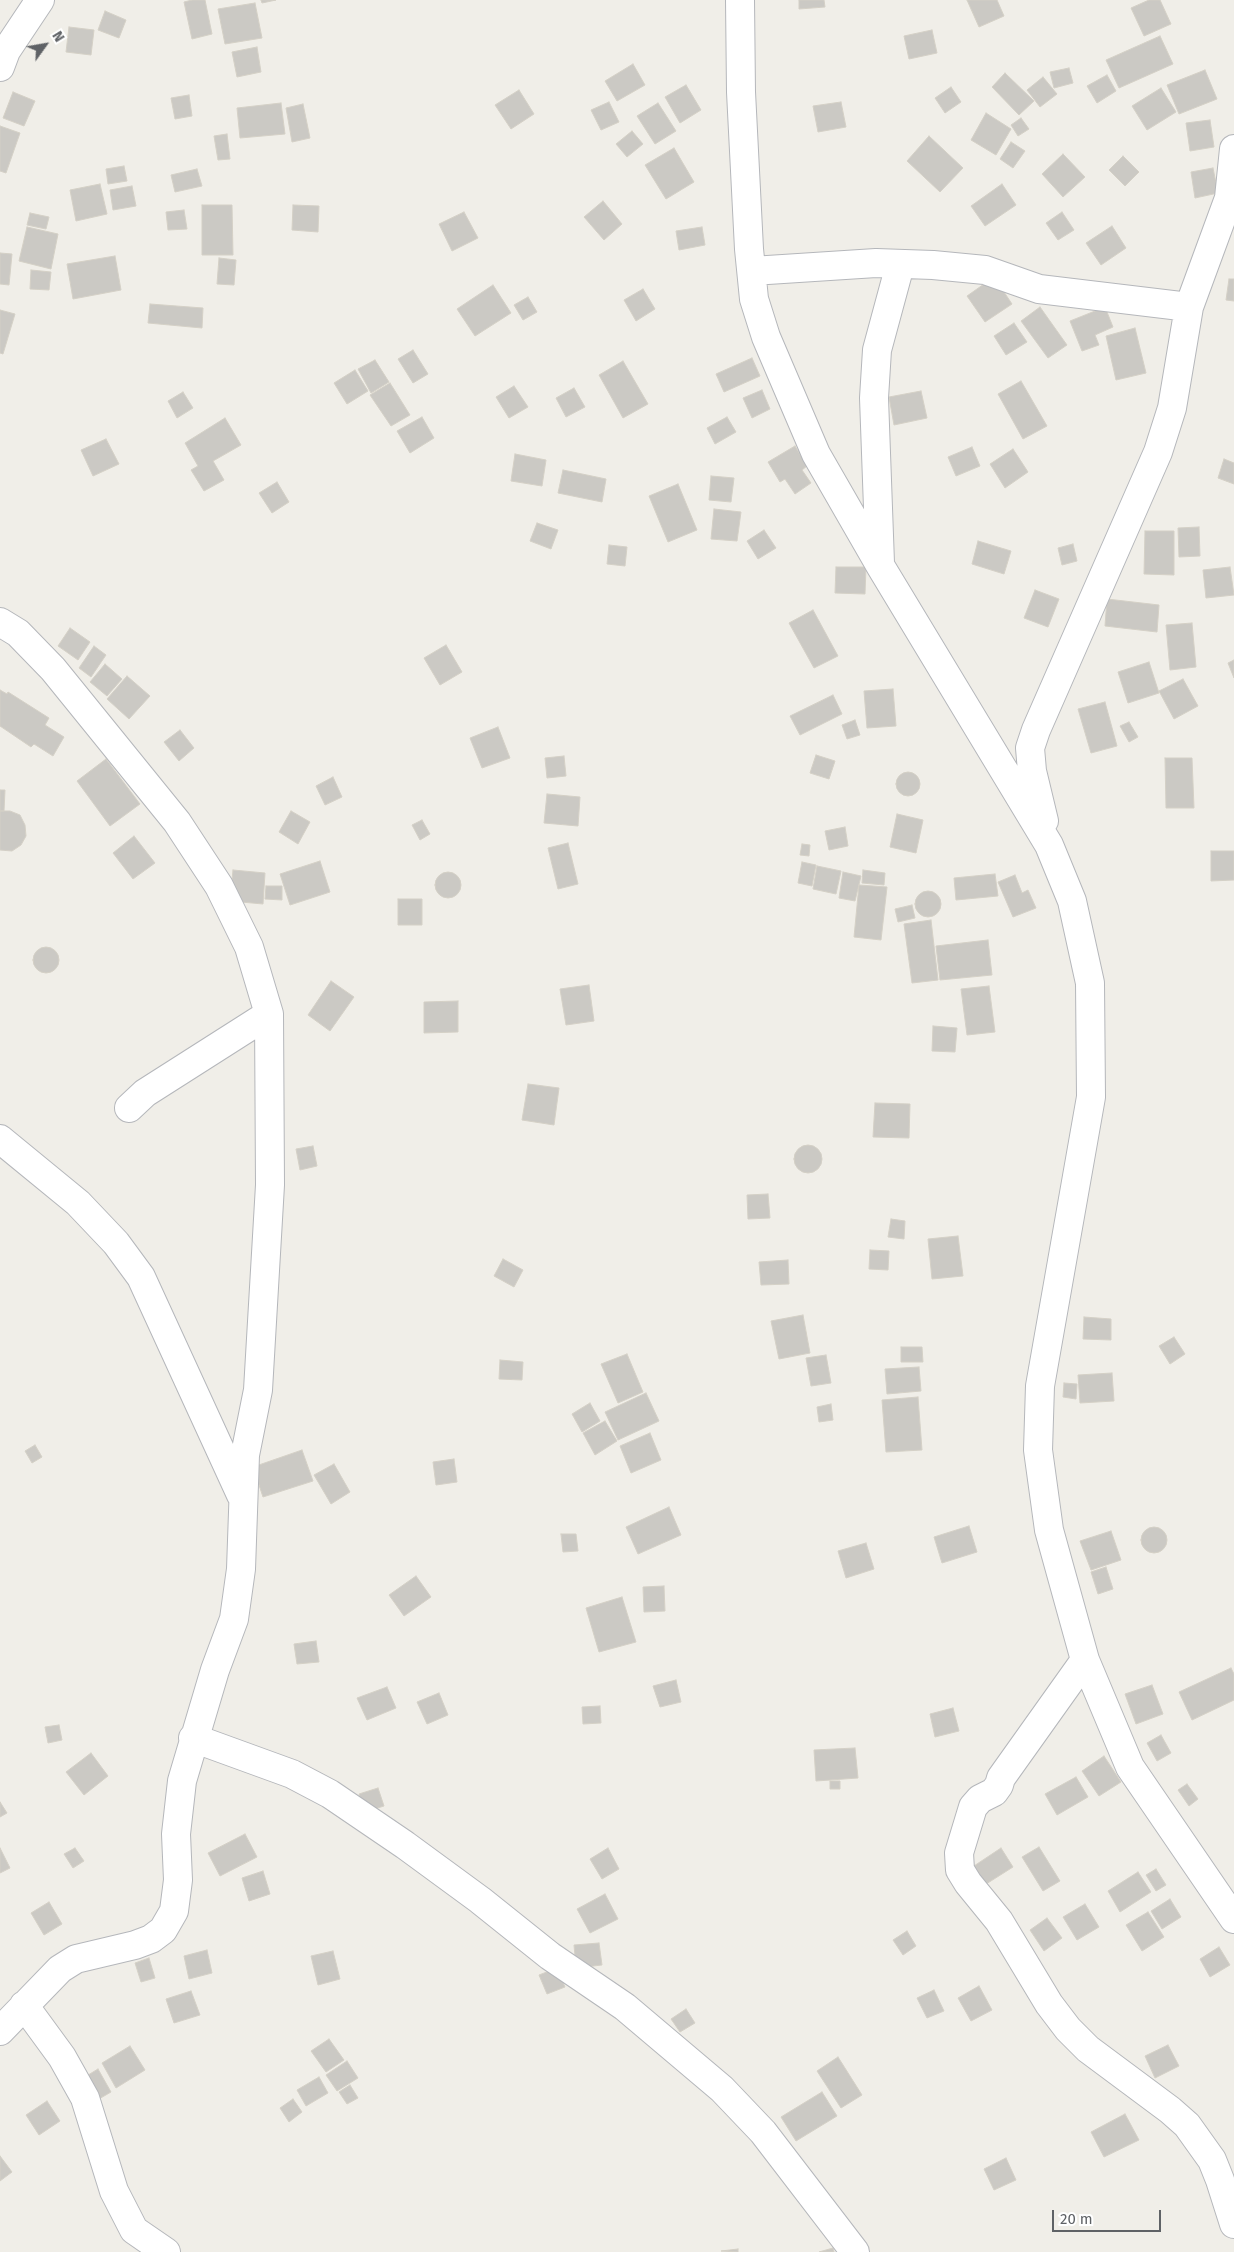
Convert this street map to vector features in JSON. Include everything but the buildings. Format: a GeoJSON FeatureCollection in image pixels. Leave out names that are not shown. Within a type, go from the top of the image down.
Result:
{"type":"FeatureCollection","features":[{"type":"Feature","properties":{"kind":"street"},"geometry":{"type":"LineString","coordinates":[[0,67],[6,51],[40,0]]}},
{"type":"Feature","properties":{"kind":"street"},"geometry":{"type":"LineString","coordinates":[[740,0],[741,92],[754,299],[766,337],[816,454],[881,567],[1049,845],[1072,901],[1090,983],[1091,1097],[1040,1386],[1038,1450],[1049,1530],[1085,1660],[1130,1767],[1234,1919]]}},
{"type":"Feature","properties":{"kind":"street"},"geometry":{"type":"LineString","coordinates":[[1049,845],[1032,771],[1030,748],[1036,730],[1158,452],[1172,408],[1189,307],[1229,198],[1234,149]]}},
{"type":"Feature","properties":{"kind":"street"},"geometry":{"type":"LineString","coordinates":[[752,271],[876,263],[985,270],[1039,289],[1189,307]]}},
{"type":"Feature","properties":{"kind":"street"},"geometry":{"type":"LineString","coordinates":[[881,567],[874,398],[877,350],[900,265]]}},
{"type":"Feature","properties":{"kind":"street"},"geometry":{"type":"LineString","coordinates":[[0,622],[18,633],[53,669],[177,822],[219,886],[249,947],[269,1014],[270,1185],[258,1390],[245,1455],[242,1497],[241,1569],[234,1619],[193,1738],[182,1781],[176,1834],[178,1880],[174,1911],[163,1930],[151,1939],[76,1960],[60,1969],[0,2031]]}},
{"type":"Feature","properties":{"kind":"street"},"geometry":{"type":"LineString","coordinates":[[129,1108],[145,1093],[269,1014]]}},
{"type":"Feature","properties":{"kind":"street"},"geometry":{"type":"LineString","coordinates":[[0,1139],[78,1203],[116,1243],[141,1277],[242,1497]]}},
{"type":"Feature","properties":{"kind":"street"},"geometry":{"type":"LineString","coordinates":[[1085,1660],[1001,1778],[994,1792],[980,1800],[973,1808],[959,1853],[960,1870],[968,1883],[999,1920],[1049,2004],[1068,2029],[1088,2049],[1187,2124],[1212,2160],[1234,2224]]}},
{"type":"Feature","properties":{"kind":"street"},"geometry":{"type":"LineString","coordinates":[[193,1738],[292,1774],[330,1794],[405,1845],[480,1900],[550,1956],[624,2007],[729,2096],[763,2132],[855,2252]]}},
{"type":"Feature","properties":{"kind":"street"},"geometry":{"type":"LineString","coordinates":[[24,2005],[62,2057],[85,2098],[114,2191],[134,2230],[166,2252]]}}]}
